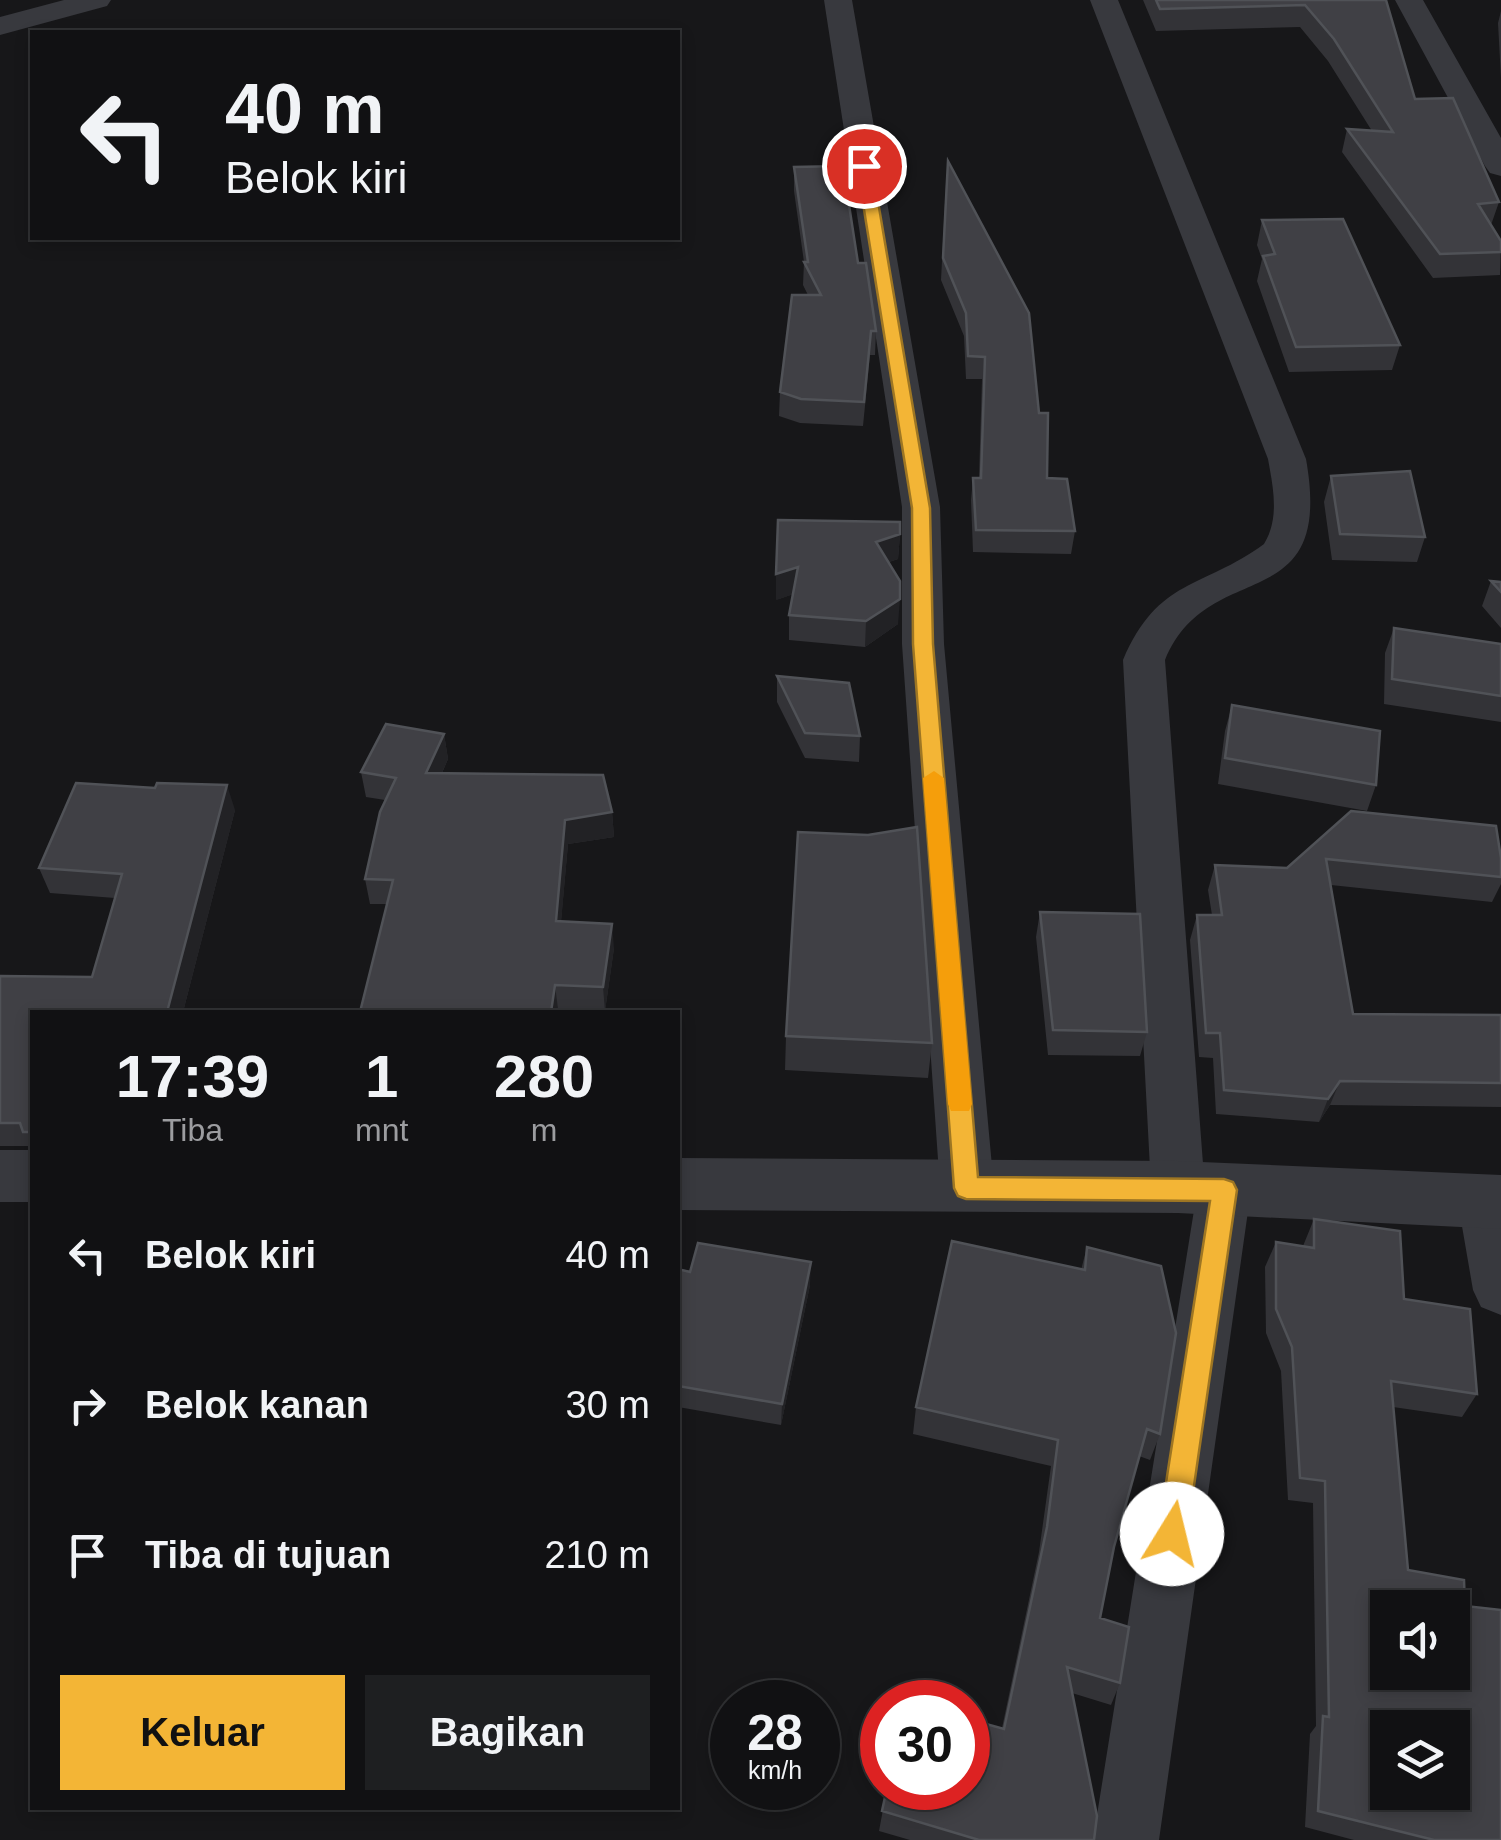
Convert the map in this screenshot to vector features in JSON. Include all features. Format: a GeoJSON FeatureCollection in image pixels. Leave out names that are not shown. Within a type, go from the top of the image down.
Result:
{"type":"FeatureCollection","features":[{"type":"Feature","properties":{"kind":"street"},"geometry":{"type":"LineString","coordinates":[[0,26],[53,6],[97,0]]}},
{"type":"Feature","properties":{"kind":"street"},"geometry":{"type":"LineString","coordinates":[[838,0],[921,508],[923,644],[966,1188]]}},
{"type":"Feature","properties":{"kind":"street"},"geometry":{"type":"LineString","coordinates":[[1104,0],[1287,459],[1294,506],[1288,537],[1268,563],[1185,600],[1150,637],[1144,660],[1201,1189],[1126,1840]]}},
{"type":"Feature","properties":{"kind":"street"},"geometry":{"type":"LineString","coordinates":[[1409,0],[1501,166]]}},
{"type":"Feature","properties":{"kind":"street"},"geometry":{"type":"LineString","coordinates":[[0,1176],[30,1176]]}},
{"type":"Feature","properties":{"kind":"street"},"geometry":{"type":"LineString","coordinates":[[680,1184],[1201,1189],[1493,1203],[1501,1290]]}},
{"type":"Feature","properties":{"kind":"building"},"geometry":{"type":"Polygon","coordinates":[[[1156,0],[1386,0],[1415,99],[1453,98],[1499,202],[1478,204],[1501,241],[1501,252],[1440,254],[1347,129],[1393,132],[1334,39],[1305,5],[1160,9],[1156,0]]]}},
{"type":"Feature","properties":{"kind":"building"},"geometry":{"type":"Polygon","coordinates":[[[948,161],[1029,313],[1039,413],[1048,413],[1047,478],[1067,479],[1075,531],[976,530],[973,478],[981,478],[985,357],[968,356],[966,313],[943,258],[948,161]]]}},
{"type":"Feature","properties":{"kind":"building"},"geometry":{"type":"Polygon","coordinates":[[[843,166],[858,263],[866,263],[876,331],[871,331],[864,402],[801,399],[780,392],[792,295],[821,295],[804,262],[808,262],[794,167],[843,166]]]}},
{"type":"Feature","properties":{"kind":"building"},"geometry":{"type":"Polygon","coordinates":[[[1343,219],[1400,345],[1296,347],[1263,256],[1275,254],[1262,220],[1343,219]]]}},
{"type":"Feature","properties":{"kind":"building"},"geometry":{"type":"Polygon","coordinates":[[[1410,471],[1425,537],[1340,534],[1331,476],[1410,471]]]}},
{"type":"Feature","properties":{"kind":"building"},"geometry":{"type":"Polygon","coordinates":[[[778,520],[900,522],[900,534],[876,542],[900,581],[900,599],[866,621],[789,615],[798,567],[776,574],[778,520]]]}},
{"type":"Feature","properties":{"kind":"building"},"geometry":{"type":"Polygon","coordinates":[[[1394,628],[1501,644],[1501,696],[1392,679],[1394,628]]]}},
{"type":"Feature","properties":{"kind":"building"},"geometry":{"type":"Polygon","coordinates":[[[777,676],[849,683],[860,736],[805,733],[777,676]]]}},
{"type":"Feature","properties":{"kind":"building"},"geometry":{"type":"Polygon","coordinates":[[[1232,705],[1380,731],[1376,785],[1225,758],[1232,705]]]}},
{"type":"Feature","properties":{"kind":"building"},"geometry":{"type":"Polygon","coordinates":[[[386,724],[444,734],[426,773],[603,775],[612,812],[565,820],[556,921],[612,924],[603,987],[555,985],[551,1010],[360,1010],[393,880],[365,879],[380,812],[396,778],[361,772],[386,724]]]}},
{"type":"Feature","properties":{"kind":"building"},"geometry":{"type":"Polygon","coordinates":[[[76,783],[155,788],[157,783],[227,785],[168,1010],[30,1010],[30,1132],[23,1132],[20,1123],[0,1123],[0,976],[92,977],[122,874],[39,868],[76,783]]]}},
{"type":"Feature","properties":{"kind":"building"},"geometry":{"type":"Polygon","coordinates":[[[1351,811],[1496,826],[1501,877],[1326,859],[1353,1014],[1501,1015],[1501,1083],[1340,1081],[1328,1099],[1224,1090],[1220,1033],[1206,1033],[1197,915],[1222,915],[1215,865],[1287,868],[1351,811]]]}},
{"type":"Feature","properties":{"kind":"building"},"geometry":{"type":"Polygon","coordinates":[[[917,827],[932,1043],[786,1036],[798,832],[868,835],[917,827]]]}},
{"type":"Feature","properties":{"kind":"building"},"geometry":{"type":"Polygon","coordinates":[[[1040,912],[1140,914],[1147,1032],[1053,1030],[1040,912]]]}},
{"type":"Feature","properties":{"kind":"building"},"geometry":{"type":"Polygon","coordinates":[[[1314,1219],[1400,1231],[1404,1299],[1470,1309],[1477,1394],[1391,1381],[1408,1570],[1464,1580],[1464,1590],[1370,1590],[1370,1690],[1470,1690],[1470,1607],[1501,1610],[1501,1840],[1434,1840],[1318,1811],[1323,1716],[1329,1717],[1325,1481],[1300,1478],[1292,1347],[1276,1309],[1276,1242],[1314,1248],[1314,1219]]]}},
{"type":"Feature","properties":{"kind":"building"},"geometry":{"type":"Polygon","coordinates":[[[952,1241],[1085,1270],[1087,1247],[1161,1266],[1176,1333],[1160,1434],[1147,1429],[1114,1547],[1100,1618],[1129,1627],[1120,1683],[1067,1667],[1097,1816],[1094,1840],[979,1840],[882,1811],[990,1810],[990,1725],[1004,1729],[1047,1527],[1058,1440],[916,1407],[952,1241]]]}},
{"type":"Feature","properties":{"kind":"building"},"geometry":{"type":"Polygon","coordinates":[[[698,1243],[811,1262],[782,1404],[680,1386],[680,1270],[690,1272],[698,1243]]]}},
{"type":"Feature","properties":{"kind":"slow traffic"},"geometry":{"type":"LineString","coordinates":[[934,778],[960,1104]]}},
{"type":"Feature","properties":{"kind":"route"},"geometry":{"type":"LineString","coordinates":[[864,166],[921,508],[923,644],[966,1188],[1224,1190],[1172,1534]]}}]}
